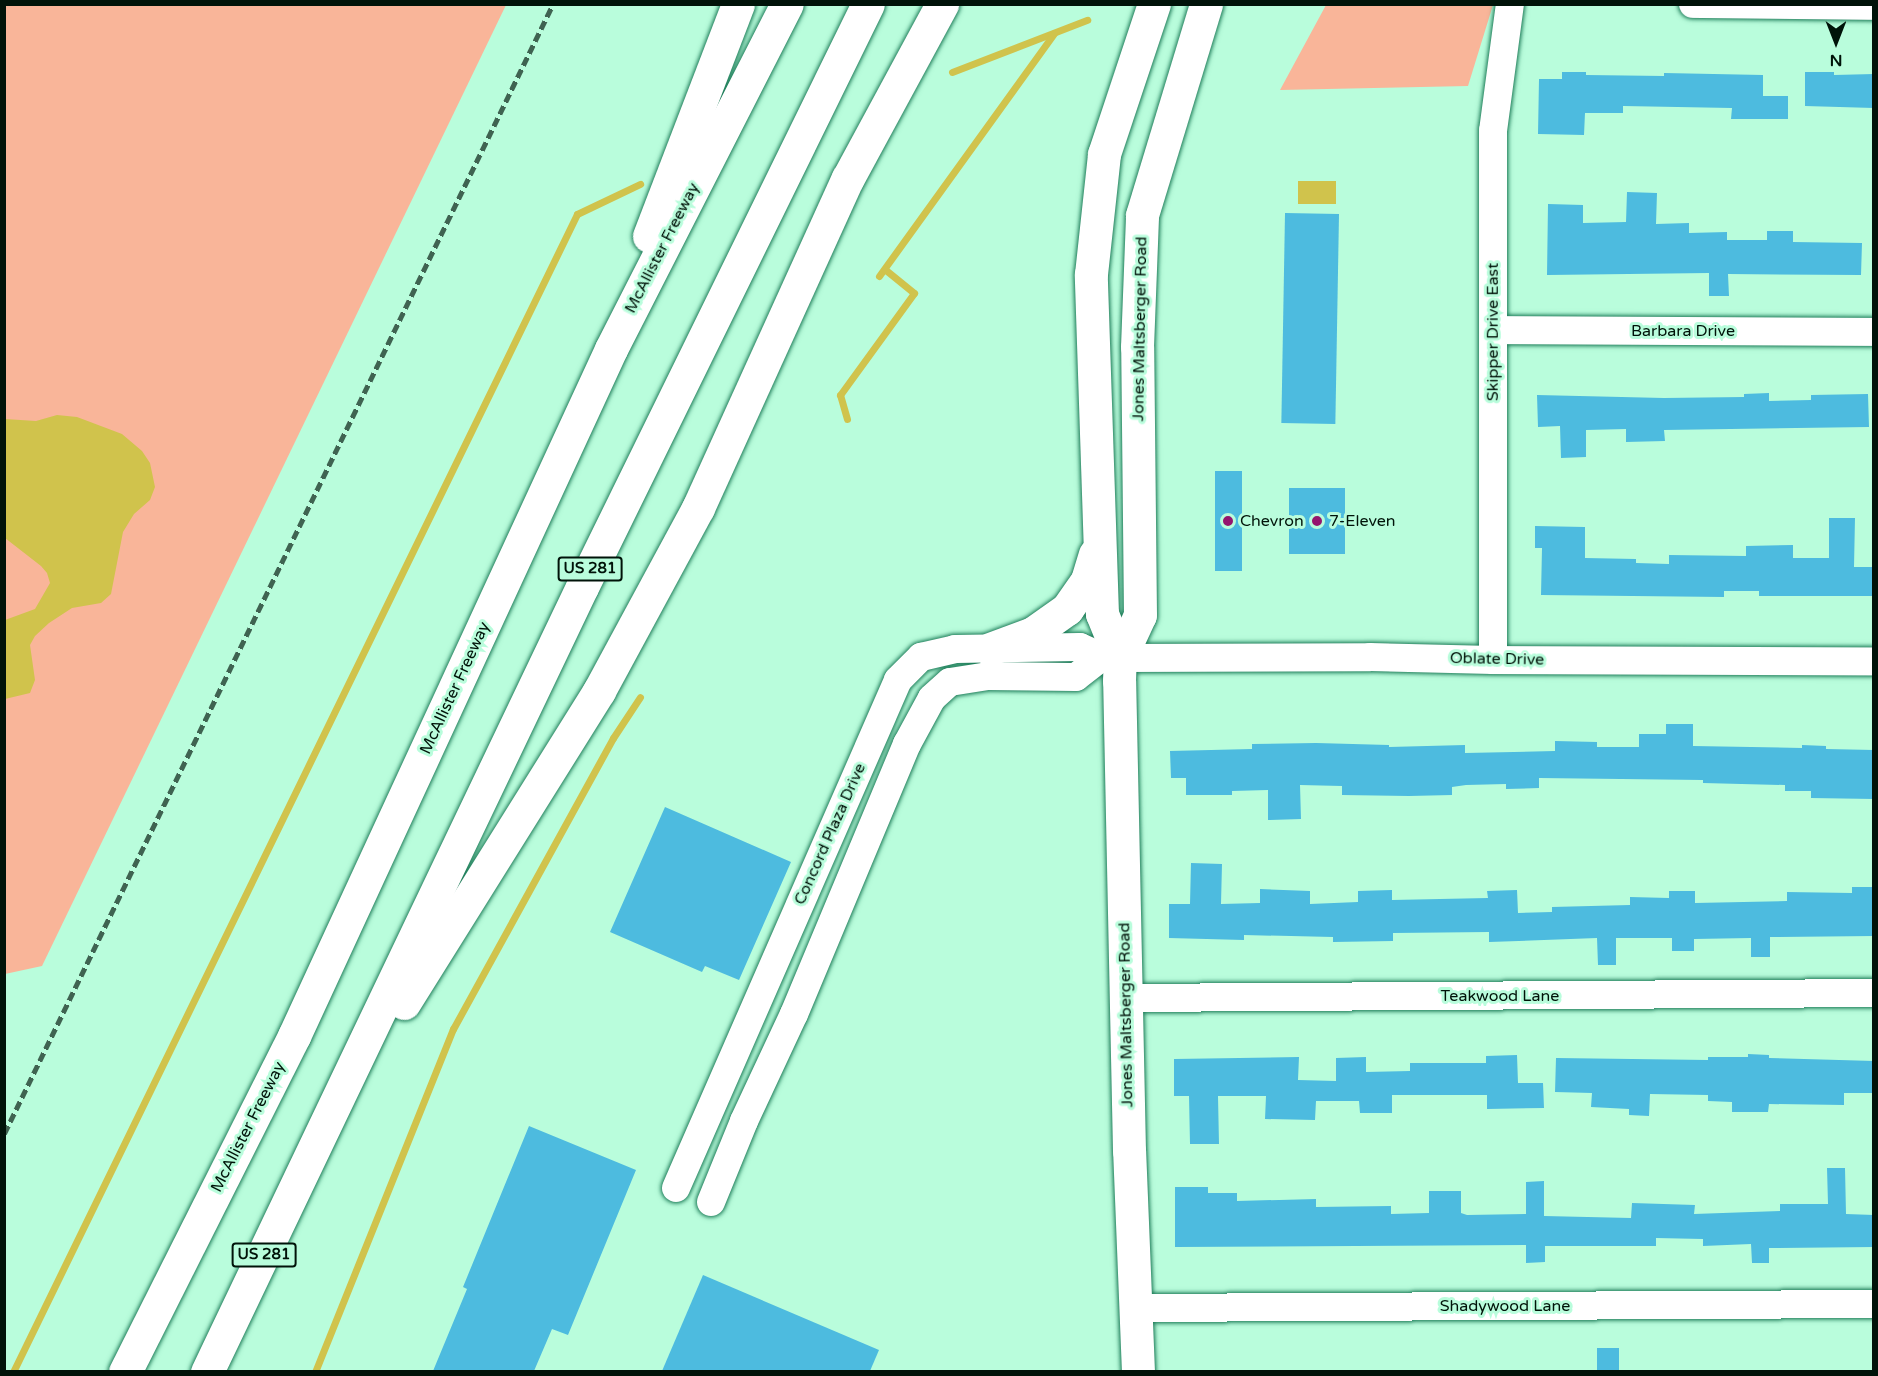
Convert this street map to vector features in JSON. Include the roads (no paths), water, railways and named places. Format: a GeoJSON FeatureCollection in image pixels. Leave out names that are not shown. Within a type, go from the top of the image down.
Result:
{"type":"FeatureCollection","features":[{"type":"Feature","properties":{"kind":"main road"},"geometry":{"type":"LineString","coordinates":[[611,349],[663,196],[738,4]]}},
{"type":"Feature","properties":{"kind":"main road","name":"McAllister Freeway"},"geometry":{"type":"LineString","coordinates":[[125,1371],[294,1036],[611,349],[787,4]]}},
{"type":"Feature","properties":{"kind":"main road","name":"US 281"},"geometry":{"type":"LineString","coordinates":[[207,1371],[582,587],[868,4]]}},
{"type":"Feature","properties":{"kind":"main road"},"geometry":{"type":"LineString","coordinates":[[320,1137],[599,691],[698,508],[849,178],[942,4]]}},
{"type":"Feature","properties":{"kind":"main road","name":"Jones Maltsberger Road"},"geometry":{"type":"LineString","coordinates":[[1138,1371],[1129,1151],[1127,998],[1111,657],[1102,614],[1092,274],[1104,154],[1154,4]]}},
{"type":"Feature","properties":{"kind":"main road","name":"Jones Maltsberger Road"},"geometry":{"type":"LineString","coordinates":[[1111,657],[1140,615],[1137,347],[1142,215],[1206,4]]}},
{"type":"Feature","properties":{"kind":"main road"},"geometry":{"type":"LineString","coordinates":[[1114,125],[1165,140]]}},
{"type":"Feature","properties":{"kind":"main road"},"geometry":{"type":"LineString","coordinates":[[990,649],[1033,633],[1067,609],[1087,580],[1100,541]]}},
{"type":"Feature","properties":{"kind":"street","name":"Skipper Drive East"},"geometry":{"type":"LineString","coordinates":[[1493,660],[1493,131],[1510,4]]}},
{"type":"Feature","properties":{"kind":"street"},"geometry":{"type":"LineString","coordinates":[[1694,4],[1874,6]]}},
{"type":"Feature","properties":{"kind":"street","name":"Barbara Drive"},"geometry":{"type":"LineString","coordinates":[[1493,330],[1874,332]]}},
{"type":"Feature","properties":{"kind":"street","name":"Concord Plaza Drive"},"geometry":{"type":"LineString","coordinates":[[676,1188],[898,680],[921,657],[956,649],[1080,647],[1111,657]]}},
{"type":"Feature","properties":{"kind":"street"},"geometry":{"type":"LineString","coordinates":[[711,1202],[743,1124],[794,1014],[907,744],[932,698],[950,682],[978,677],[1076,677],[1111,657]]}},
{"type":"Feature","properties":{"kind":"street","name":"Oblate Drive"},"geometry":{"type":"LineString","coordinates":[[1111,657],[1874,661]]}},
{"type":"Feature","properties":{"kind":"street","name":"Teakwood Lane"},"geometry":{"type":"LineString","coordinates":[[1127,998],[1874,993]]}},
{"type":"Feature","properties":{"kind":"street","name":"Shadywood Lane"},"geometry":{"type":"LineString","coordinates":[[1137,1308],[1874,1304]]}},
{"type":"Feature","properties":{"kind":"waterway"},"geometry":{"type":"LineString","coordinates":[[952,72],[1087,20]]}},
{"type":"Feature","properties":{"kind":"waterway"},"geometry":{"type":"LineString","coordinates":[[879,276],[1054,33]]}},
{"type":"Feature","properties":{"kind":"waterway"},"geometry":{"type":"LineString","coordinates":[[13,1372],[577,214],[640,184]]}},
{"type":"Feature","properties":{"kind":"waterway"},"geometry":{"type":"LineString","coordinates":[[847,419],[840,395],[914,293],[884,269]]}},
{"type":"Feature","properties":{"kind":"waterway"},"geometry":{"type":"LineString","coordinates":[[315,1372],[453,1029],[613,738],[640,697]]}},
{"type":"Feature","properties":{"kind":"railway"},"geometry":{"type":"LineString","coordinates":[[4,1134],[553,4]]}},
{"type":"Feature","properties":{"kind":"place","name":"Chevron"},"geometry":{"type":"Point","coordinates":[1228,521]}},
{"type":"Feature","properties":{"kind":"place","name":"7-Eleven"},"geometry":{"type":"Point","coordinates":[1317,521]}}]}
